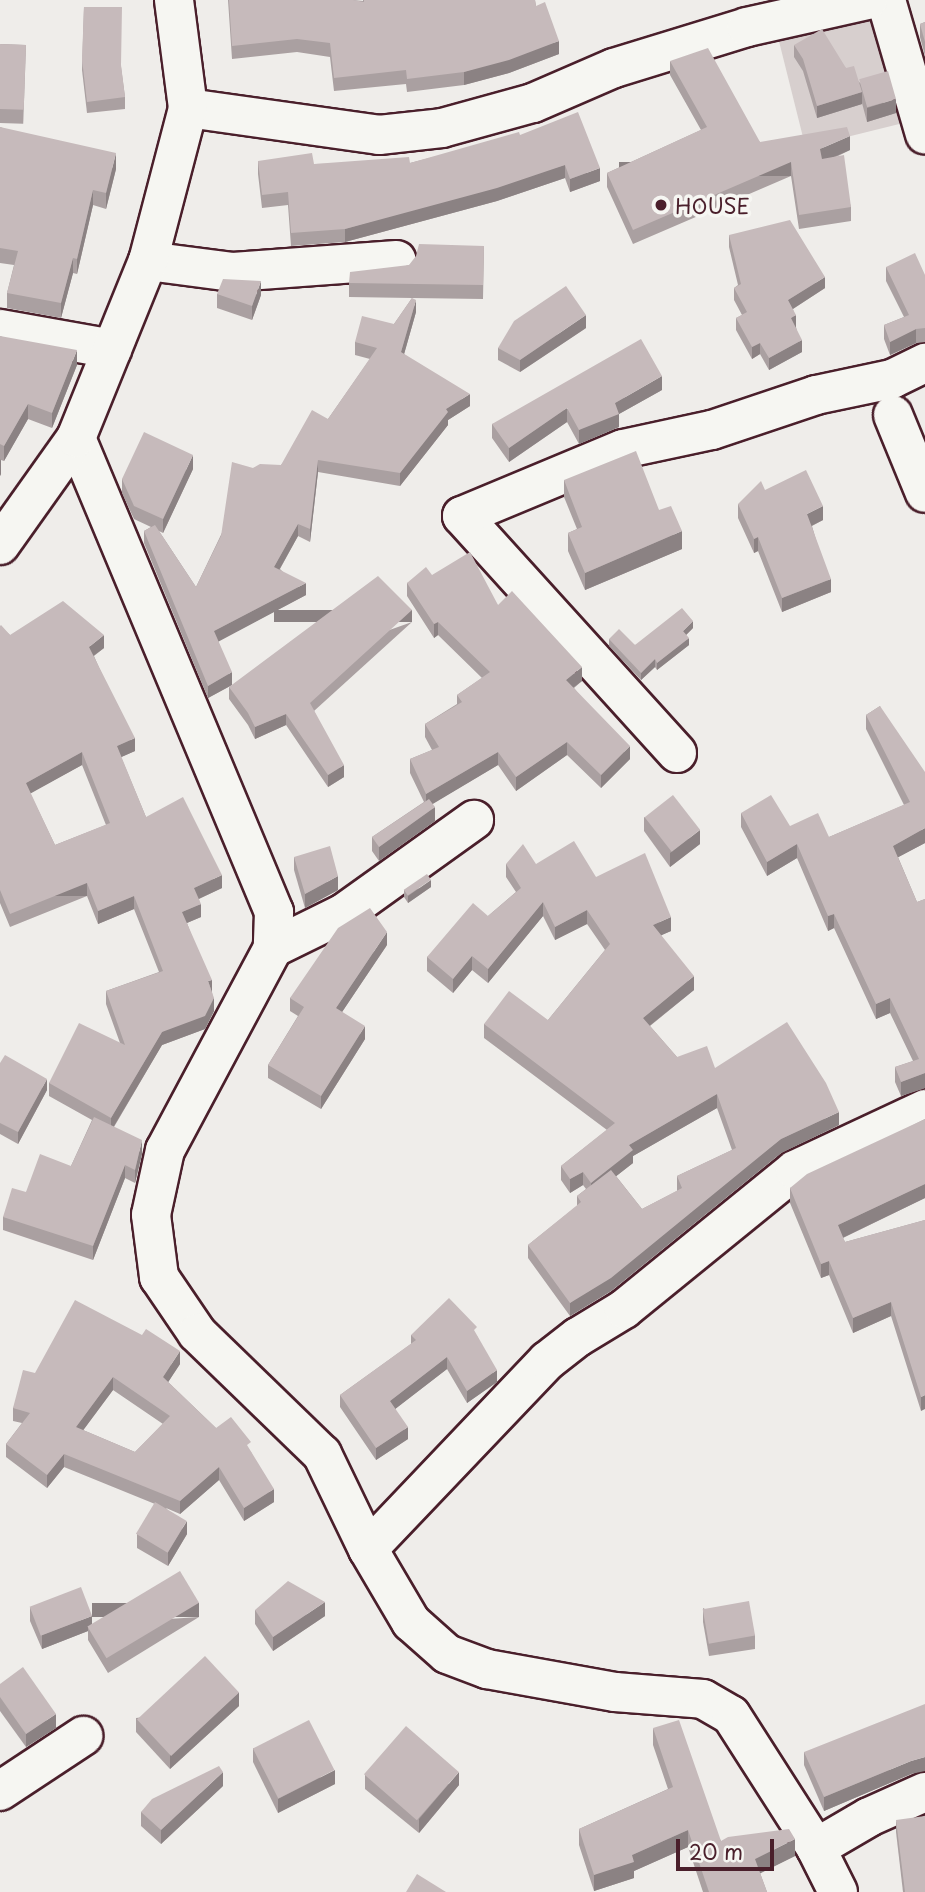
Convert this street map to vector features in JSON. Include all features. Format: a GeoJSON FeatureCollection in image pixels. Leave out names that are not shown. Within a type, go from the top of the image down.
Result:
{"type":"FeatureCollection","features":[{"type":"Feature","properties":{"kind":"street"},"geometry":{"type":"LineString","coordinates":[[0,545],[76,438],[148,261],[188,108],[174,0]]}},
{"type":"Feature","properties":{"kind":"street"},"geometry":{"type":"LineString","coordinates":[[188,108],[379,135],[442,128],[533,103],[641,60],[747,27],[799,7],[868,0]]}},
{"type":"Feature","properties":{"kind":"street"},"geometry":{"type":"LineString","coordinates":[[886,0],[925,134]]}},
{"type":"Feature","properties":{"kind":"street"},"geometry":{"type":"LineString","coordinates":[[148,261],[233,272],[397,260]]}},
{"type":"Feature","properties":{"kind":"street"},"geometry":{"type":"LineString","coordinates":[[0,329],[112,349]]}},
{"type":"Feature","properties":{"kind":"street"},"geometry":{"type":"LineString","coordinates":[[677,753],[462,516],[623,449],[712,430],[816,395],[892,379],[925,363]]}},
{"type":"Feature","properties":{"kind":"street"},"geometry":{"type":"LineString","coordinates":[[893,415],[925,493]]}},
{"type":"Feature","properties":{"kind":"street"},"geometry":{"type":"LineString","coordinates":[[76,438],[274,912],[273,948],[165,1150],[151,1215],[159,1277],[197,1333],[322,1454],[368,1549],[411,1622],[447,1654],[487,1669],[615,1692],[702,1699],[731,1715],[816,1848],[838,1892]]}},
{"type":"Feature","properties":{"kind":"street"},"geometry":{"type":"LineString","coordinates":[[273,948],[344,913],[474,820]]}},
{"type":"Feature","properties":{"kind":"street"},"geometry":{"type":"LineString","coordinates":[[368,1549],[547,1361],[578,1337],[624,1309],[795,1170],[925,1109]]}},
{"type":"Feature","properties":{"kind":"street"},"geometry":{"type":"LineString","coordinates":[[0,1791],[83,1736]]}},
{"type":"Feature","properties":{"kind":"street"},"geometry":{"type":"LineString","coordinates":[[816,1848],[869,1817],[925,1792]]}},
{"type":"Feature","properties":{"kind":"shaded area"},"geometry":{"type":"Polygon","coordinates":[[[881,12],[908,122],[805,147],[778,38],[881,12]]]}},
{"type":"Feature","properties":{"kind":"building"},"geometry":{"type":"Polygon","coordinates":[[[229,0],[535,0],[536,6],[545,2],[559,41],[509,60],[464,72],[407,79],[406,70],[334,78],[330,43],[297,39],[232,46],[229,0]]]}},
{"type":"Feature","properties":{"kind":"building"},"geometry":{"type":"Polygon","coordinates":[[[84,7],[122,7],[121,65],[125,97],[87,102],[82,59],[84,7]]]}},
{"type":"Feature","properties":{"kind":"building"},"geometry":{"type":"Polygon","coordinates":[[[925,22],[925,42],[920,24],[925,22]]]}},
{"type":"Feature","properties":{"kind":"building"},"geometry":{"type":"Polygon","coordinates":[[[822,29],[846,68],[854,66],[862,92],[817,106],[803,59],[794,45],[822,29]]]}},
{"type":"Feature","properties":{"kind":"building"},"geometry":{"type":"Polygon","coordinates":[[[0,44],[26,45],[24,110],[0,109],[0,44]]]}},
{"type":"Feature","properties":{"kind":"building"},"geometry":{"type":"Polygon","coordinates":[[[708,48],[760,142],[847,127],[850,136],[820,149],[822,159],[844,155],[851,207],[799,215],[791,162],[633,230],[607,173],[707,127],[670,61],[708,48]]]}},
{"type":"Feature","properties":{"kind":"building"},"geometry":{"type":"Polygon","coordinates":[[[888,71],[896,99],[867,107],[859,79],[888,71]]]}},
{"type":"Feature","properties":{"kind":"building"},"geometry":{"type":"Polygon","coordinates":[[[578,112],[600,168],[570,179],[565,165],[497,188],[345,229],[291,233],[288,192],[262,195],[258,161],[312,153],[314,164],[409,157],[410,163],[519,132],[520,135],[578,112]]]}},
{"type":"Feature","properties":{"kind":"building"},"geometry":{"type":"Polygon","coordinates":[[[0,127],[116,153],[106,193],[93,190],[77,259],[73,258],[61,303],[7,293],[18,251],[0,248],[0,127]]]}},
{"type":"Feature","properties":{"kind":"building"},"geometry":{"type":"Polygon","coordinates":[[[790,220],[825,277],[788,300],[796,315],[791,318],[802,340],[769,358],[760,343],[752,347],[736,318],[747,312],[734,288],[741,284],[729,235],[790,220]]]}},
{"type":"Feature","properties":{"kind":"building"},"geometry":{"type":"Polygon","coordinates":[[[419,244],[484,246],[483,285],[349,283],[350,272],[409,265],[416,256],[419,244]]]}},
{"type":"Feature","properties":{"kind":"building"},"geometry":{"type":"Polygon","coordinates":[[[915,253],[925,275],[925,328],[916,329],[890,342],[884,325],[909,315],[886,267],[915,253]]]}},
{"type":"Feature","properties":{"kind":"building"},"geometry":{"type":"Polygon","coordinates":[[[223,279],[261,281],[252,306],[217,294],[223,279]]]}},
{"type":"Feature","properties":{"kind":"building"},"geometry":{"type":"Polygon","coordinates":[[[566,286],[586,315],[520,360],[498,348],[514,321],[566,286]]]}},
{"type":"Feature","properties":{"kind":"building"},"geometry":{"type":"Polygon","coordinates":[[[412,298],[416,300],[401,352],[470,394],[446,409],[448,412],[400,473],[318,460],[310,529],[298,524],[274,567],[306,583],[214,631],[232,672],[208,686],[144,531],[155,525],[196,587],[221,536],[232,462],[253,468],[260,464],[281,465],[312,410],[328,419],[377,348],[355,342],[362,316],[394,324],[412,298]]]}},
{"type":"Feature","properties":{"kind":"building"},"geometry":{"type":"Polygon","coordinates":[[[0,336],[77,350],[52,413],[28,404],[4,446],[0,444],[0,336]]]}},
{"type":"Feature","properties":{"kind":"building"},"geometry":{"type":"Polygon","coordinates":[[[641,339],[662,376],[615,403],[619,414],[579,430],[567,408],[509,448],[492,424],[641,339]]]}},
{"type":"Feature","properties":{"kind":"building"},"geometry":{"type":"Polygon","coordinates":[[[144,432],[193,455],[163,519],[134,506],[122,479],[144,432]]]}},
{"type":"Feature","properties":{"kind":"building"},"geometry":{"type":"Polygon","coordinates":[[[636,451],[659,510],[671,506],[682,531],[585,573],[568,533],[582,527],[564,480],[636,451]]]}},
{"type":"Feature","properties":{"kind":"building"},"geometry":{"type":"Polygon","coordinates":[[[806,470],[823,506],[807,514],[831,579],[782,598],[758,537],[754,539],[738,504],[761,481],[765,490],[806,470]]]}},
{"type":"Feature","properties":{"kind":"building"},"geometry":{"type":"Polygon","coordinates":[[[470,552],[498,605],[512,591],[582,667],[566,680],[630,746],[601,775],[567,742],[516,777],[498,752],[426,794],[410,759],[439,747],[425,724],[462,702],[457,695],[490,672],[438,622],[434,624],[407,583],[426,567],[432,575],[470,552]]]}},
{"type":"Feature","properties":{"kind":"building"},"geometry":{"type":"Polygon","coordinates":[[[378,576],[412,610],[310,703],[344,765],[328,775],[286,714],[255,727],[229,687],[378,576]]]}},
{"type":"Feature","properties":{"kind":"building"},"geometry":{"type":"Polygon","coordinates":[[[63,601],[104,635],[89,647],[135,738],[117,746],[146,817],[183,797],[222,875],[194,888],[201,904],[182,912],[212,980],[208,981],[214,998],[205,1016],[162,1032],[111,1118],[49,1083],[79,1023],[125,1045],[106,991],[163,971],[134,896],[98,911],[87,883],[10,914],[0,890],[1,625],[10,635],[63,601]],[[82,752],[26,783],[55,845],[110,823],[82,752]]]}},
{"type":"Feature","properties":{"kind":"building"},"geometry":{"type":"Polygon","coordinates":[[[682,608],[693,621],[683,631],[689,638],[657,663],[655,659],[641,673],[609,639],[619,629],[635,645],[682,608]]]}},
{"type":"Feature","properties":{"kind":"building"},"geometry":{"type":"Polygon","coordinates":[[[880,706],[925,772],[925,828],[893,846],[917,902],[925,899],[925,1073],[901,1082],[895,1067],[919,1059],[890,998],[876,1004],[834,914],[828,916],[797,844],[767,862],[741,813],[771,795],[790,826],[818,813],[829,837],[910,802],[866,715],[880,706]]]}},
{"type":"Feature","properties":{"kind":"building"},"geometry":{"type":"Polygon","coordinates":[[[673,795],[700,830],[672,852],[645,817],[673,795]]]}},
{"type":"Feature","properties":{"kind":"building"},"geometry":{"type":"Polygon","coordinates":[[[429,799],[435,807],[379,847],[372,837],[429,799]]]}},
{"type":"Feature","properties":{"kind":"building"},"geometry":{"type":"Polygon","coordinates":[[[574,841],[596,877],[645,853],[671,917],[653,925],[694,976],[643,1018],[677,1057],[707,1046],[715,1068],[787,1022],[826,1083],[839,1112],[781,1139],[611,1278],[570,1303],[528,1245],[581,1202],[577,1196],[611,1170],[642,1209],[682,1188],[677,1176],[736,1148],[717,1094],[629,1145],[633,1150],[591,1183],[583,1172],[570,1179],[561,1166],[615,1123],[484,1024],[509,991],[548,1020],[610,944],[587,910],[555,927],[543,902],[488,969],[472,956],[453,979],[427,957],[473,903],[488,916],[521,888],[506,864],[523,844],[536,864],[574,841]]]}},
{"type":"Feature","properties":{"kind":"building"},"geometry":{"type":"Polygon","coordinates":[[[330,846],[338,876],[305,894],[294,857],[330,846]]]}},
{"type":"Feature","properties":{"kind":"building"},"geometry":{"type":"Polygon","coordinates":[[[427,874],[431,880],[408,895],[404,890],[427,874]]]}},
{"type":"Feature","properties":{"kind":"building"},"geometry":{"type":"Polygon","coordinates":[[[370,908],[387,932],[336,1008],[365,1026],[321,1096],[268,1065],[304,1007],[290,998],[338,928],[370,908]]]}},
{"type":"Feature","properties":{"kind":"building"},"geometry":{"type":"Polygon","coordinates":[[[5,1055],[47,1079],[18,1132],[0,1123],[0,1063],[5,1055]]]}},
{"type":"Feature","properties":{"kind":"building"},"geometry":{"type":"Polygon","coordinates":[[[94,1117],[142,1140],[135,1170],[125,1165],[93,1246],[3,1217],[12,1188],[26,1192],[40,1154],[71,1166],[94,1117]]]}},
{"type":"Feature","properties":{"kind":"building"},"geometry":{"type":"Polygon","coordinates":[[[925,1119],[925,1184],[838,1225],[845,1242],[925,1220],[925,1395],[921,1397],[891,1302],[853,1318],[829,1261],[821,1264],[790,1188],[807,1174],[925,1119]]]}},
{"type":"Feature","properties":{"kind":"building"},"geometry":{"type":"Polygon","coordinates":[[[449,1298],[477,1327],[474,1330],[497,1370],[467,1391],[447,1357],[390,1401],[408,1427],[376,1448],[340,1395],[416,1340],[411,1335],[449,1298]]]}},
{"type":"Feature","properties":{"kind":"building"},"geometry":{"type":"Polygon","coordinates":[[[75,1300],[142,1335],[146,1329],[180,1351],[163,1377],[216,1428],[231,1417],[251,1442],[247,1445],[274,1489],[244,1508],[219,1467],[180,1501],[64,1454],[47,1475],[6,1444],[30,1413],[13,1408],[23,1370],[35,1373],[75,1300]],[[113,1377],[76,1427],[135,1452],[170,1416],[113,1377]]]}},
{"type":"Feature","properties":{"kind":"building"},"geometry":{"type":"Polygon","coordinates":[[[155,1502],[187,1521],[168,1553],[136,1534],[155,1502]]]}},
{"type":"Feature","properties":{"kind":"building"},"geometry":{"type":"Polygon","coordinates":[[[180,1571],[199,1603],[106,1658],[87,1627],[180,1571]]]}},
{"type":"Feature","properties":{"kind":"building"},"geometry":{"type":"Polygon","coordinates":[[[288,1581],[325,1602],[273,1637],[255,1610],[288,1581]]]}},
{"type":"Feature","properties":{"kind":"building"},"geometry":{"type":"Polygon","coordinates":[[[81,1587],[92,1616],[41,1636],[30,1607],[81,1587]]]}},
{"type":"Feature","properties":{"kind":"building"},"geometry":{"type":"Polygon","coordinates":[[[749,1601],[755,1635],[709,1644],[703,1609],[749,1601]]]}},
{"type":"Feature","properties":{"kind":"building"},"geometry":{"type":"Polygon","coordinates":[[[205,1656],[239,1693],[171,1756],[137,1719],[205,1656]]]}},
{"type":"Feature","properties":{"kind":"building"},"geometry":{"type":"Polygon","coordinates":[[[23,1667],[56,1714],[26,1734],[0,1697],[0,1684],[23,1667]]]}},
{"type":"Feature","properties":{"kind":"building"},"geometry":{"type":"Polygon","coordinates":[[[925,1704],[925,1757],[824,1797],[804,1752],[925,1704]]]}},
{"type":"Feature","properties":{"kind":"building"},"geometry":{"type":"Polygon","coordinates":[[[309,1720],[334,1770],[278,1798],[253,1749],[309,1720]]]}},
{"type":"Feature","properties":{"kind":"building"},"geometry":{"type":"Polygon","coordinates":[[[679,1720],[721,1841],[728,1837],[789,1829],[795,1839],[755,1859],[767,1892],[709,1892],[688,1830],[632,1855],[634,1862],[594,1875],[579,1829],[673,1787],[653,1728],[679,1720]]]}},
{"type":"Feature","properties":{"kind":"building"},"geometry":{"type":"Polygon","coordinates":[[[406,1726],[459,1772],[417,1820],[364,1774],[406,1726]]]}},
{"type":"Feature","properties":{"kind":"building"},"geometry":{"type":"Polygon","coordinates":[[[219,1766],[223,1772],[161,1830],[141,1812],[152,1799],[219,1766]]]}},
{"type":"Feature","properties":{"kind":"building"},"geometry":{"type":"Polygon","coordinates":[[[925,1816],[925,1892],[905,1892],[896,1820],[925,1816]]]}},
{"type":"Feature","properties":{"kind":"building"},"geometry":{"type":"Polygon","coordinates":[[[417,1874],[446,1892],[406,1892],[417,1874]]]}},
{"type":"Feature","properties":{"kind":"place","name":"HOUSE"},"geometry":{"type":"Point","coordinates":[661,205]}}]}
